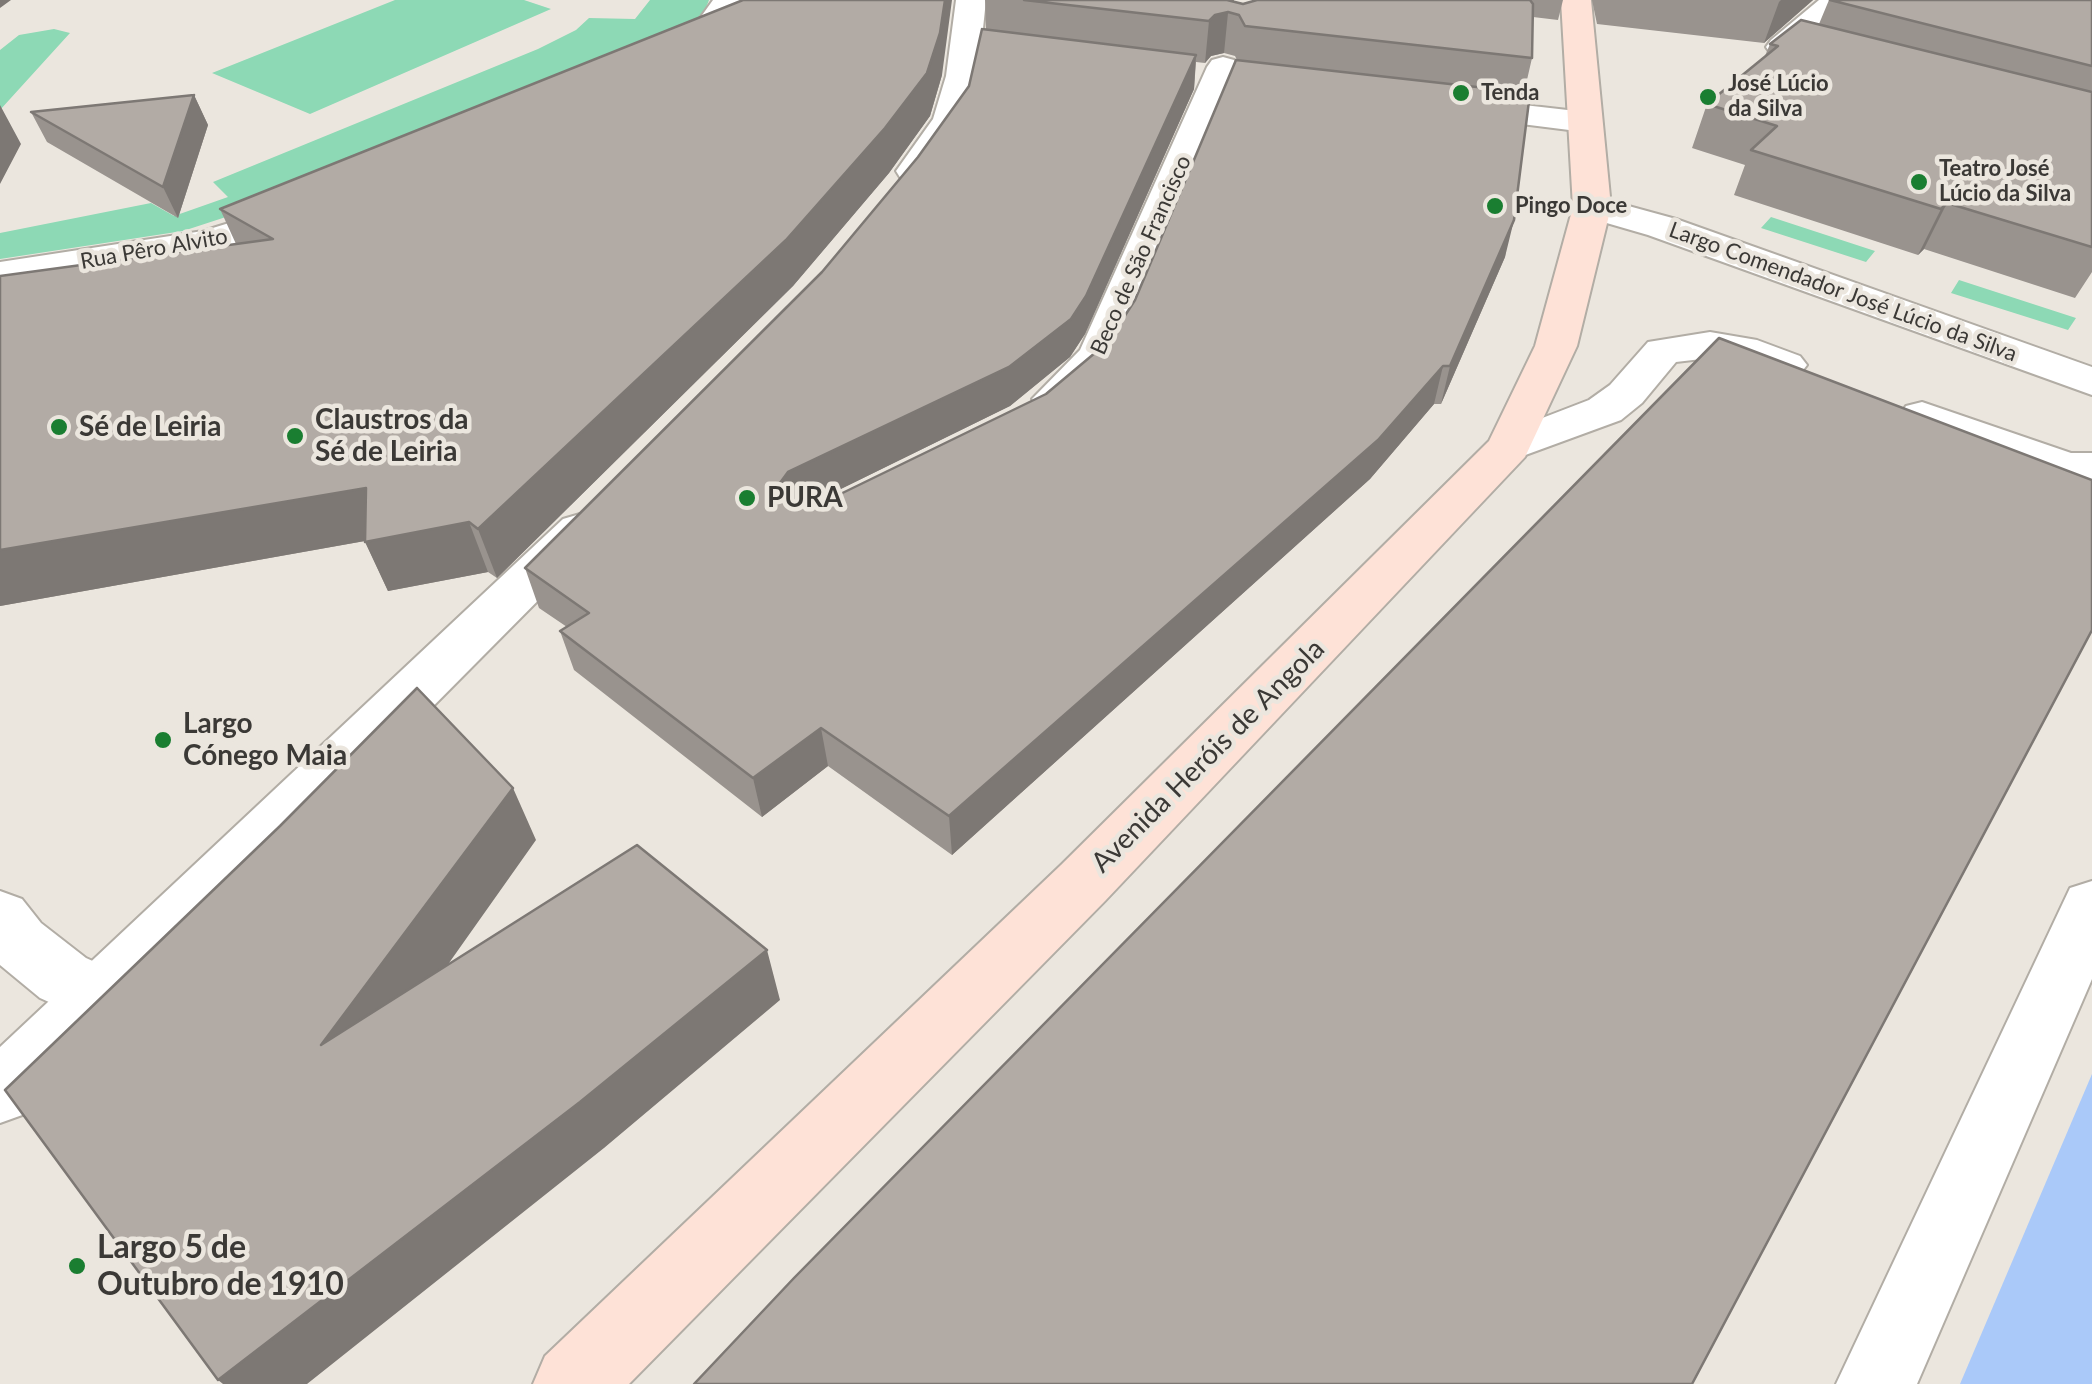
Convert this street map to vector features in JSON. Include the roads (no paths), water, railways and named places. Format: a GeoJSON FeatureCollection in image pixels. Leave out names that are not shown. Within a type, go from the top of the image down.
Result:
{"type":"FeatureCollection","features":[{"type":"Feature","properties":{"kind":"main road","name":"Avenida Heróis de Angola"},"geometry":{"type":"LineString","coordinates":[[573,1384],[1096,869],[1509,448],[1556,346],[1592,207],[1576,0]]}},
{"type":"Feature","properties":{"kind":"street"},"geometry":{"type":"LineString","coordinates":[[634,70],[686,47],[718,20],[728,0]]}},
{"type":"Feature","properties":{"kind":"street"},"geometry":{"type":"LineString","coordinates":[[894,197],[950,118],[984,51],[971,0]]}},
{"type":"Feature","properties":{"kind":"street"},"geometry":{"type":"LineString","coordinates":[[1818,57],[1782,47],[1837,0]]}},
{"type":"Feature","properties":{"kind":"street","name":"Beco de São Francisco"},"geometry":{"type":"LineString","coordinates":[[1028,419],[1078,378],[1099,355],[1219,76]]}},
{"type":"Feature","properties":{"kind":"street"},"geometry":{"type":"LineString","coordinates":[[1426,104],[1585,122]]}},
{"type":"Feature","properties":{"kind":"street","name":"Rua Pêro Alvito"},"geometry":{"type":"LineString","coordinates":[[0,274],[209,242],[254,230],[335,198]]}},
{"type":"Feature","properties":{"kind":"street","name":"Largo Comendador José Lúcio da Silva"},"geometry":{"type":"LineString","coordinates":[[1592,207],[1662,227],[2092,382]]}},
{"type":"Feature","properties":{"kind":"street"},"geometry":{"type":"LineString","coordinates":[[1509,448],[1605,410],[1626,394],[1663,351],[1684,346],[1742,349],[1830,382]]}},
{"type":"Feature","properties":{"kind":"street"},"geometry":{"type":"LineString","coordinates":[[1882,401],[2066,467],[2092,468]]}},
{"type":"Feature","properties":{"kind":"street"},"geometry":{"type":"LineString","coordinates":[[3,1088],[103,996],[603,507]]}},
{"type":"Feature","properties":{"kind":"street"},"geometry":{"type":"LineString","coordinates":[[1876,1384],[2092,906]]}},
{"type":"Feature","properties":{"kind":"street"},"geometry":{"type":"LineString","coordinates":[[0,918],[18,942],[63,978],[103,996]]}},
{"type":"Feature","properties":{"kind":"water"},"geometry":{"type":"Polygon","coordinates":[[[2092,1074],[2092,1384],[1960,1384],[2092,1074]]]}},
{"type":"Feature","properties":{"kind":"place","name":"Tenda"},"geometry":{"type":"Point","coordinates":[1461,93]}},
{"type":"Feature","properties":{"kind":"place","name":"José Lúcio da Silva"},"geometry":{"type":"Point","coordinates":[1708,97]}},
{"type":"Feature","properties":{"kind":"place","name":"Teatro José Lúcio da Silva"},"geometry":{"type":"Point","coordinates":[1919,182]}},
{"type":"Feature","properties":{"kind":"place","name":"Pingo Doce"},"geometry":{"type":"Point","coordinates":[1495,206]}},
{"type":"Feature","properties":{"kind":"place","name":"Sé de Leiria"},"geometry":{"type":"Point","coordinates":[59,427]}},
{"type":"Feature","properties":{"kind":"place","name":"Claustros da Sé de Leiria"},"geometry":{"type":"Point","coordinates":[295,436]}},
{"type":"Feature","properties":{"kind":"place","name":"PURA"},"geometry":{"type":"Point","coordinates":[747,498]}},
{"type":"Feature","properties":{"kind":"place","name":"Largo Cónego Maia"},"geometry":{"type":"Point","coordinates":[163,740]}},
{"type":"Feature","properties":{"kind":"place","name":"Largo 5 de Outubro de 1910"},"geometry":{"type":"Point","coordinates":[77,1266]}}]}
